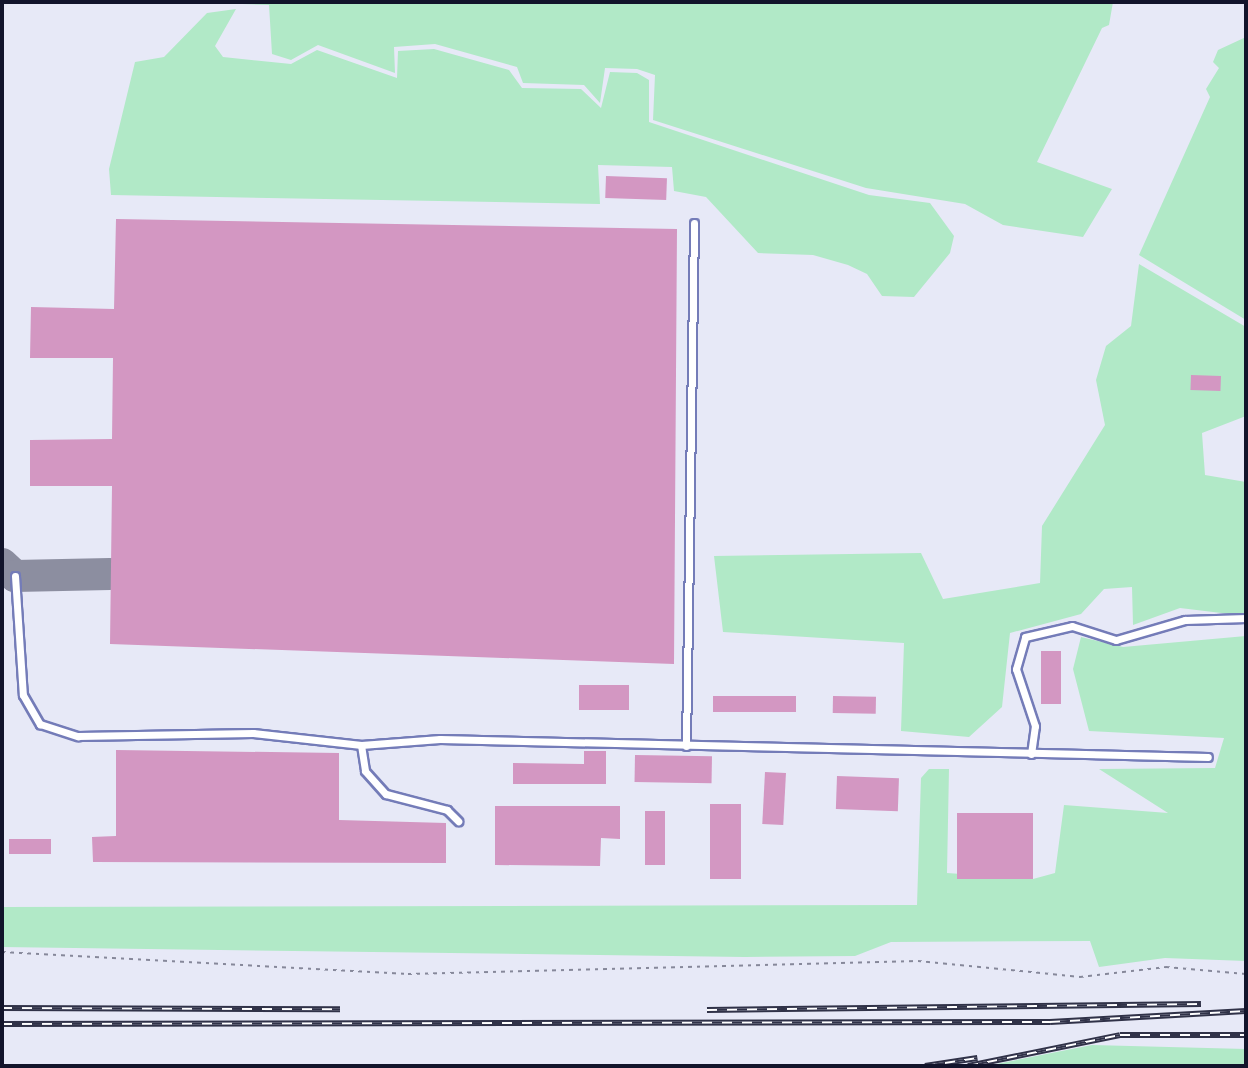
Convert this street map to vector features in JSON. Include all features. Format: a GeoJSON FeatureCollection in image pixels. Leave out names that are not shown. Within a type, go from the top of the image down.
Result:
{"type":"FeatureCollection","features":[{"type":"Feature","properties":{"kind":"lane"},"geometry":{"type":"LineString","coordinates":[[686,747],[695,223]]}},
{"type":"Feature","properties":{"kind":"lane"},"geometry":{"type":"LineString","coordinates":[[15,576],[18,677],[31,713],[52,732],[146,740],[253,733],[360,744],[440,739],[686,747],[1208,757]]}},
{"type":"Feature","properties":{"kind":"lane"},"geometry":{"type":"LineString","coordinates":[[1031,754],[1035,726],[1016,669],[1025,637],[1072,626],[1116,640],[1185,621],[1246,618]]}},
{"type":"Feature","properties":{"kind":"lane"},"geometry":{"type":"LineString","coordinates":[[360,744],[365,771],[386,794],[447,810],[458,821]]}},
{"type":"Feature","properties":{"kind":"path"},"geometry":{"type":"LineString","coordinates":[[2,952],[408,974],[918,961],[1080,977],[1166,967],[1246,974]]}},
{"type":"Feature","properties":{"kind":"green space"},"geometry":{"type":"Polygon","coordinates":[[[188,2],[1113,2],[1109,25],[1102,28],[1037,162],[1112,189],[1083,237],[1003,225],[965,204],[866,188],[653,120],[655,75],[637,69],[605,68],[600,103],[584,85],[523,83],[517,67],[435,44],[394,47],[395,73],[318,45],[291,60],[272,54],[269,5],[188,2]]]}},
{"type":"Feature","properties":{"kind":"green space"},"geometry":{"type":"Polygon","coordinates":[[[236,9],[215,46],[223,57],[291,64],[317,50],[397,78],[398,51],[434,49],[509,70],[522,88],[581,89],[601,108],[610,72],[637,73],[649,80],[649,122],[869,195],[930,203],[954,236],[950,253],[914,297],[882,296],[867,274],[848,265],[813,255],[758,253],[706,197],[674,191],[672,167],[598,165],[600,204],[111,195],[109,169],[135,62],[164,57],[207,13],[236,9]]]}},
{"type":"Feature","properties":{"kind":"green space"},"geometry":{"type":"Polygon","coordinates":[[[1246,37],[1246,320],[1139,255],[1210,97],[1206,89],[1219,68],[1213,62],[1218,50],[1246,37]]]}},
{"type":"Feature","properties":{"kind":"green space"},"geometry":{"type":"Polygon","coordinates":[[[1139,264],[1246,327],[1246,416],[1202,433],[1205,475],[1246,482],[1246,616],[1180,608],[1133,625],[1132,587],[1104,589],[1081,614],[1010,633],[1002,707],[969,737],[901,731],[904,643],[723,632],[714,556],[921,553],[943,599],[1040,583],[1042,526],[1105,425],[1096,380],[1106,346],[1131,326],[1139,264]]]}},
{"type":"Feature","properties":{"kind":"green space"},"geometry":{"type":"Polygon","coordinates":[[[1246,636],[1246,961],[1165,958],[1099,967],[1090,941],[891,942],[855,956],[745,957],[2,947],[2,907],[917,905],[921,778],[929,769],[949,769],[947,873],[1033,879],[1055,873],[1064,805],[1168,813],[1099,769],[1215,768],[1224,738],[1089,731],[1073,669],[1081,637],[1123,647],[1246,636]]]}},
{"type":"Feature","properties":{"kind":"green space"},"geometry":{"type":"Polygon","coordinates":[[[1092,1045],[1246,1049],[1246,1066],[986,1066],[1092,1045]]]}},
{"type":"Feature","properties":{"kind":"building"},"geometry":{"type":"Polygon","coordinates":[[[606,176],[667,178],[666,200],[605,198],[606,176]]]}},
{"type":"Feature","properties":{"kind":"building"},"geometry":{"type":"Polygon","coordinates":[[[116,219],[677,229],[674,664],[110,644],[112,486],[30,486],[30,440],[112,439],[113,358],[30,358],[31,307],[114,309],[116,219]]]}},
{"type":"Feature","properties":{"kind":"building"},"geometry":{"type":"Polygon","coordinates":[[[1191,375],[1221,376],[1220,391],[1190,390],[1191,375]]]}},
{"type":"Feature","properties":{"kind":"building"},"geometry":{"type":"Polygon","coordinates":[[[1041,651],[1061,651],[1061,704],[1041,704],[1041,651]]]}},
{"type":"Feature","properties":{"kind":"building"},"geometry":{"type":"Polygon","coordinates":[[[579,685],[629,685],[629,710],[579,710],[579,685]]]}},
{"type":"Feature","properties":{"kind":"building"},"geometry":{"type":"Polygon","coordinates":[[[713,696],[796,696],[796,712],[713,712],[713,696]]]}},
{"type":"Feature","properties":{"kind":"building"},"geometry":{"type":"Polygon","coordinates":[[[833,696],[876,697],[876,714],[833,713],[833,696]]]}},
{"type":"Feature","properties":{"kind":"building"},"geometry":{"type":"Polygon","coordinates":[[[116,750],[339,753],[339,820],[446,823],[446,863],[93,862],[92,837],[116,836],[116,750]]]}},
{"type":"Feature","properties":{"kind":"building"},"geometry":{"type":"Polygon","coordinates":[[[584,751],[606,751],[606,784],[513,784],[513,763],[584,764],[584,751]]]}},
{"type":"Feature","properties":{"kind":"building"},"geometry":{"type":"Polygon","coordinates":[[[635,755],[712,756],[712,783],[635,782],[635,755]]]}},
{"type":"Feature","properties":{"kind":"building"},"geometry":{"type":"Polygon","coordinates":[[[765,772],[786,773],[783,825],[762,824],[765,772]]]}},
{"type":"Feature","properties":{"kind":"building"},"geometry":{"type":"Polygon","coordinates":[[[837,776],[899,778],[898,811],[836,809],[837,776]]]}},
{"type":"Feature","properties":{"kind":"building"},"geometry":{"type":"Polygon","coordinates":[[[710,804],[741,804],[741,879],[710,879],[710,804]]]}},
{"type":"Feature","properties":{"kind":"building"},"geometry":{"type":"Polygon","coordinates":[[[495,806],[620,806],[620,839],[601,838],[600,866],[495,865],[495,806]]]}},
{"type":"Feature","properties":{"kind":"building"},"geometry":{"type":"Polygon","coordinates":[[[645,811],[665,811],[665,865],[645,865],[645,811]]]}},
{"type":"Feature","properties":{"kind":"building"},"geometry":{"type":"Polygon","coordinates":[[[957,813],[1033,813],[1033,879],[957,879],[957,813]]]}},
{"type":"Feature","properties":{"kind":"building"},"geometry":{"type":"Polygon","coordinates":[[[9,839],[51,839],[51,854],[9,854],[9,839]]]}},
{"type":"Feature","properties":{"kind":"taxiway"},"geometry":{"type":"LineString","coordinates":[[2,564],[15,576],[110,574]]}},
{"type":"Feature","properties":{"kind":"railway"},"geometry":{"type":"LineString","coordinates":[[707,1010],[1201,1004]]}},
{"type":"Feature","properties":{"kind":"railway"},"geometry":{"type":"LineString","coordinates":[[2,1008],[340,1009]]}},
{"type":"Feature","properties":{"kind":"railway"},"geometry":{"type":"LineString","coordinates":[[2,1024],[1050,1022],[1246,1011]]}},
{"type":"Feature","properties":{"kind":"railway"},"geometry":{"type":"LineString","coordinates":[[968,1066],[1120,1035],[1246,1035]]}},
{"type":"Feature","properties":{"kind":"railway"},"geometry":{"type":"LineString","coordinates":[[925,1066],[977,1058]]}}]}
